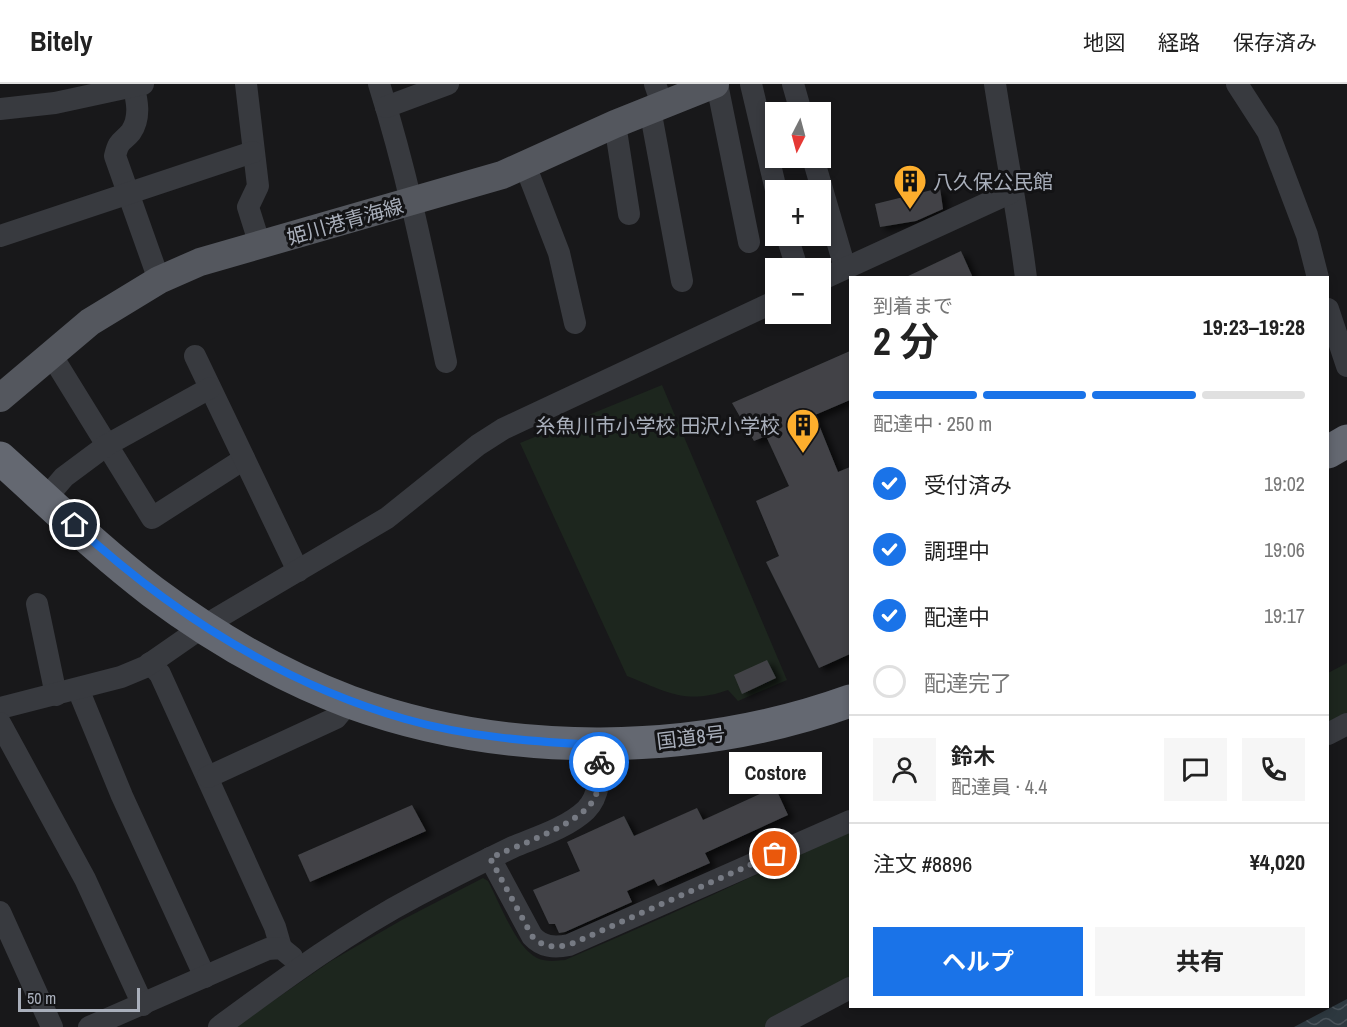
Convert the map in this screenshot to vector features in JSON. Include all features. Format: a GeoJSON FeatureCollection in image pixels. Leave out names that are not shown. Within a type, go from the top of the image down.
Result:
{"type":"FeatureCollection","features":[{"type":"Feature","properties":{"kind":"highway"},"geometry":{"type":"LineString","coordinates":[[1329,451],[1347,441]]}},
{"type":"Feature","properties":{"kind":"highway","name":"国道8号"},"geometry":{"type":"LineString","coordinates":[[0,458],[152,591],[204,626],[294,677],[350,701],[407,720],[472,733],[545,742],[599,745],[640,743],[749,730],[806,716],[849,701]]}},
{"type":"Feature","properties":{"kind":"main road","name":"姫川港青海線"},"geometry":{"type":"LineString","coordinates":[[0,398],[90,322],[159,280],[200,262],[502,175],[615,124],[656,99],[716,84]]}},
{"type":"Feature","properties":{"kind":"street"},"geometry":{"type":"LineString","coordinates":[[246,84],[252,152],[258,186],[248,207],[260,245]]}},
{"type":"Feature","properties":{"kind":"street"},"geometry":{"type":"LineString","coordinates":[[379,84],[413,202],[446,362]]}},
{"type":"Feature","properties":{"kind":"street"},"geometry":{"type":"LineString","coordinates":[[386,107],[448,84]]}},
{"type":"Feature","properties":{"kind":"street"},"geometry":{"type":"LineString","coordinates":[[716,84],[749,242]]}},
{"type":"Feature","properties":{"kind":"street"},"geometry":{"type":"LineString","coordinates":[[751,84],[774,180]]}},
{"type":"Feature","properties":{"kind":"street"},"geometry":{"type":"LineString","coordinates":[[793,84],[798,102]]}},
{"type":"Feature","properties":{"kind":"street"},"geometry":{"type":"LineString","coordinates":[[995,84],[1012,192],[1020,227],[1026,276]]}},
{"type":"Feature","properties":{"kind":"street"},"geometry":{"type":"LineString","coordinates":[[1237,84],[1271,138],[1306,234],[1317,276]]}},
{"type":"Feature","properties":{"kind":"street"},"geometry":{"type":"LineString","coordinates":[[0,109],[55,103],[137,85],[138,111],[131,131],[118,143],[115,156],[159,280]]}},
{"type":"Feature","properties":{"kind":"street"},"geometry":{"type":"LineString","coordinates":[[656,99],[682,281]]}},
{"type":"Feature","properties":{"kind":"street"},"geometry":{"type":"LineString","coordinates":[[615,124],[628,214]]}},
{"type":"Feature","properties":{"kind":"street"},"geometry":{"type":"LineString","coordinates":[[0,236],[252,152]]}},
{"type":"Feature","properties":{"kind":"street"},"geometry":{"type":"LineString","coordinates":[[525,165],[559,253],[574,323]]}},
{"type":"Feature","properties":{"kind":"street"},"geometry":{"type":"LineString","coordinates":[[816,168],[845,268]]}},
{"type":"Feature","properties":{"kind":"street"},"geometry":{"type":"LineString","coordinates":[[831,275],[1012,192]]}},
{"type":"Feature","properties":{"kind":"street"},"geometry":{"type":"LineString","coordinates":[[0,708],[121,677],[150,663],[204,626],[387,518],[478,445],[503,429],[765,306]]}},
{"type":"Feature","properties":{"kind":"street"},"geometry":{"type":"LineString","coordinates":[[1329,312],[1347,366]]}},
{"type":"Feature","properties":{"kind":"street"},"geometry":{"type":"LineString","coordinates":[[52,356],[152,518],[244,459]]}},
{"type":"Feature","properties":{"kind":"street"},"geometry":{"type":"LineString","coordinates":[[195,356],[298,571]]}},
{"type":"Feature","properties":{"kind":"street"},"geometry":{"type":"LineString","coordinates":[[46,498],[64,477],[107,446],[210,388]]}},
{"type":"Feature","properties":{"kind":"street"},"geometry":{"type":"LineString","coordinates":[[37,604],[56,694]]}},
{"type":"Feature","properties":{"kind":"street"},"geometry":{"type":"LineString","coordinates":[[150,663],[160,674],[208,777],[275,927],[281,948],[303,966]]}},
{"type":"Feature","properties":{"kind":"street"},"geometry":{"type":"LineString","coordinates":[[78,689],[122,796],[205,978]]}},
{"type":"Feature","properties":{"kind":"street"},"geometry":{"type":"LineString","coordinates":[[208,777],[336,718],[350,701]]}},
{"type":"Feature","properties":{"kind":"street"},"geometry":{"type":"LineString","coordinates":[[0,723],[85,879],[143,1005]]}},
{"type":"Feature","properties":{"kind":"street"},"geometry":{"type":"LineString","coordinates":[[1329,733],[1347,724]]}},
{"type":"Feature","properties":{"kind":"street"},"geometry":{"type":"LineString","coordinates":[[219,1027],[303,966],[383,915],[490,858],[561,826],[585,810],[597,792],[600,772],[599,745]]}},
{"type":"Feature","properties":{"kind":"street"},"geometry":{"type":"LineString","coordinates":[[490,858],[532,936],[542,944],[561,947],[849,821]]}},
{"type":"Feature","properties":{"kind":"street"},"geometry":{"type":"LineString","coordinates":[[0,912],[52,1027]]}},
{"type":"Feature","properties":{"kind":"street"},"geometry":{"type":"LineString","coordinates":[[89,1027],[268,949],[281,948]]}},
{"type":"Feature","properties":{"kind":"street"},"geometry":{"type":"LineString","coordinates":[[776,1027],[849,989]]}},
{"type":"Feature","properties":{"kind":"shaded area"},"geometry":{"type":"Polygon","coordinates":[[[662,385],[787,680],[738,701],[728,690],[700,696],[677,695],[627,676],[520,443],[662,385]]]}},
{"type":"Feature","properties":{"kind":"shaded area"},"geometry":{"type":"Polygon","coordinates":[[[1347,663],[1347,718],[1329,728],[1329,672],[1347,663]]]}},
{"type":"Feature","properties":{"kind":"shaded area"},"geometry":{"type":"Polygon","coordinates":[[[849,830],[849,982],[766,1027],[235,1027],[331,961],[400,921],[483,878],[488,881],[522,945],[537,958],[554,961],[565,960],[780,864],[849,830]]]}},
{"type":"Feature","properties":{"kind":"water"},"geometry":{"type":"Polygon","coordinates":[[[1347,999],[1347,1027],[1294,1027],[1347,999]]]}},
{"type":"Feature","properties":{"kind":"building","name":"八久保公民館"},"geometry":{"type":"Polygon","coordinates":[[[940,188],[943,209],[916,221],[880,227],[875,204],[940,188]]]}},
{"type":"Feature","properties":{"kind":"building"},"geometry":{"type":"Polygon","coordinates":[[[961,251],[972,276],[908,276],[961,251]]]}},
{"type":"Feature","properties":{"kind":"building","name":"糸魚川市小学校 田沢小学校"},"geometry":{"type":"Polygon","coordinates":[[[849,351],[849,400],[815,415],[838,472],[849,467],[849,654],[819,668],[766,562],[779,556],[756,501],[789,486],[766,436],[754,441],[732,403],[849,351]]]}},
{"type":"Feature","properties":{"kind":"building"},"geometry":{"type":"Polygon","coordinates":[[[767,660],[776,678],[742,694],[734,675],[767,660]]]}},
{"type":"Feature","properties":{"kind":"building"},"geometry":{"type":"Polygon","coordinates":[[[775,787],[788,815],[705,853],[710,863],[658,886],[654,879],[627,891],[632,902],[565,932],[559,933],[555,924],[549,924],[533,890],[580,871],[567,842],[624,816],[634,836],[697,808],[703,820],[775,787]]]}},
{"type":"Feature","properties":{"kind":"building"},"geometry":{"type":"Polygon","coordinates":[[[412,805],[426,831],[310,882],[298,855],[412,805]]]}},
{"type":"Feature","properties":{"kind":"way so far"},"geometry":{"type":"LineString","coordinates":[[599,762],[597,792],[585,810],[561,826],[490,858],[537,942],[555,947],[569,945],[775,854]]}},
{"type":"Feature","properties":{"kind":"place","name":"八久保公民館"},"geometry":{"type":"Point","coordinates":[910,210]}},
{"type":"Feature","properties":{"kind":"place","name":"糸魚川市小学校 田沢小学校"},"geometry":{"type":"Point","coordinates":[803,454]}},
{"type":"Feature","properties":{"kind":"place","name":"Costore"},"geometry":{"type":"Point","coordinates":[775,854]}},
{"type":"Feature","properties":{"kind":"route"},"geometry":{"type":"LineString","coordinates":[[75,525],[152,591],[250,654],[294,677],[350,701],[407,720],[472,733],[545,742],[599,745],[599,762]]}}]}
